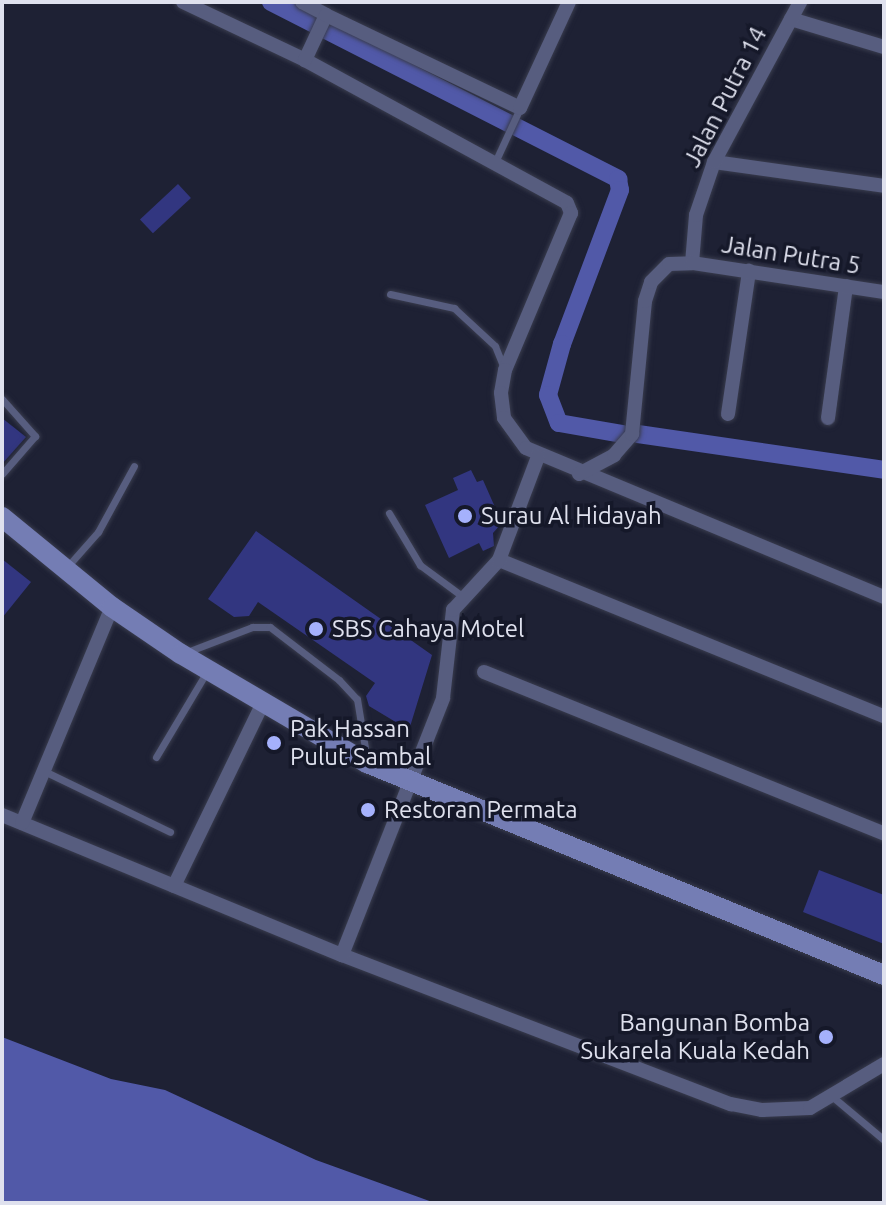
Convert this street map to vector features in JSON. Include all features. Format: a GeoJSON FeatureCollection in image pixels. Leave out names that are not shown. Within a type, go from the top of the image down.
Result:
{"type":"FeatureCollection","features":[{"type":"Feature","properties":{"kind":"main road"},"geometry":{"type":"LineString","coordinates":[[2,517],[112,607],[181,654],[262,705],[367,763],[413,786],[884,975]]}},
{"type":"Feature","properties":{"kind":"street"},"geometry":{"type":"LineString","coordinates":[[183,2],[305,60],[561,196],[571,213],[505,370],[500,407],[504,418],[538,457],[884,597]]}},
{"type":"Feature","properties":{"kind":"street"},"geometry":{"type":"LineString","coordinates":[[302,2],[322,22],[517,114],[569,2]]}},
{"type":"Feature","properties":{"kind":"street","name":"Jalan Putra 14"},"geometry":{"type":"LineString","coordinates":[[692,263],[696,215],[714,162],[800,2]]}},
{"type":"Feature","properties":{"kind":"street"},"geometry":{"type":"LineString","coordinates":[[791,19],[884,47]]}},
{"type":"Feature","properties":{"kind":"street"},"geometry":{"type":"LineString","coordinates":[[305,60],[322,22]]}},
{"type":"Feature","properties":{"kind":"street"},"geometry":{"type":"LineString","coordinates":[[714,162],[884,186]]}},
{"type":"Feature","properties":{"kind":"street"},"geometry":{"type":"LineString","coordinates":[[579,474],[614,455],[632,434],[651,282],[669,264],[692,263]]}},
{"type":"Feature","properties":{"kind":"street","name":"Jalan Putra 5"},"geometry":{"type":"LineString","coordinates":[[692,263],[884,292]]}},
{"type":"Feature","properties":{"kind":"street"},"geometry":{"type":"LineString","coordinates":[[728,414],[749,271]]}},
{"type":"Feature","properties":{"kind":"street"},"geometry":{"type":"LineString","coordinates":[[828,418],[846,286]]}},
{"type":"Feature","properties":{"kind":"street"},"geometry":{"type":"LineString","coordinates":[[342,955],[413,786],[443,698],[448,622],[462,596],[499,560],[538,457]]}},
{"type":"Feature","properties":{"kind":"street"},"geometry":{"type":"LineString","coordinates":[[499,560],[884,716]]}},
{"type":"Feature","properties":{"kind":"street"},"geometry":{"type":"LineString","coordinates":[[22,823],[112,607]]}},
{"type":"Feature","properties":{"kind":"street"},"geometry":{"type":"LineString","coordinates":[[484,672],[884,834]]}},
{"type":"Feature","properties":{"kind":"street"},"geometry":{"type":"LineString","coordinates":[[174,886],[262,705]]}},
{"type":"Feature","properties":{"kind":"street"},"geometry":{"type":"LineString","coordinates":[[2,815],[342,955],[731,1104],[787,1111],[834,1098],[884,1064]]}},
{"type":"Feature","properties":{"kind":"lane"},"geometry":{"type":"LineString","coordinates":[[496,160],[517,114]]}},
{"type":"Feature","properties":{"kind":"lane"},"geometry":{"type":"LineString","coordinates":[[390,294],[454,308],[495,346],[505,370]]}},
{"type":"Feature","properties":{"kind":"lane"},"geometry":{"type":"LineString","coordinates":[[2,399],[35,436],[2,473]]}},
{"type":"Feature","properties":{"kind":"lane"},"geometry":{"type":"LineString","coordinates":[[66,569],[98,532],[134,466]]}},
{"type":"Feature","properties":{"kind":"lane"},"geometry":{"type":"LineString","coordinates":[[389,513],[420,565],[462,596]]}},
{"type":"Feature","properties":{"kind":"lane"},"geometry":{"type":"LineString","coordinates":[[181,654],[252,627],[270,627],[339,680],[357,699],[367,763]]}},
{"type":"Feature","properties":{"kind":"lane"},"geometry":{"type":"LineString","coordinates":[[156,757],[207,671]]}},
{"type":"Feature","properties":{"kind":"lane"},"geometry":{"type":"LineString","coordinates":[[44,771],[170,832]]}},
{"type":"Feature","properties":{"kind":"lane"},"geometry":{"type":"LineString","coordinates":[[834,1098],[884,1140]]}},
{"type":"Feature","properties":{"kind":"water"},"geometry":{"type":"Polygon","coordinates":[[[2,1037],[111,1079],[165,1090],[316,1160],[435,1203],[2,1203],[2,1037]]]}},
{"type":"Feature","properties":{"kind":"building"},"geometry":{"type":"Polygon","coordinates":[[[178,184],[191,198],[153,233],[140,219],[178,184]]]}},
{"type":"Feature","properties":{"kind":"building"},"geometry":{"type":"Polygon","coordinates":[[[2,418],[26,437],[2,464],[2,418]]]}},
{"type":"Feature","properties":{"kind":"building","name":"Surau Al Hidayah"},"geometry":{"type":"Polygon","coordinates":[[[471,470],[477,482],[483,480],[502,523],[493,533],[494,546],[483,551],[479,543],[449,558],[425,505],[458,490],[453,478],[471,470]]]}},
{"type":"Feature","properties":{"kind":"building"},"geometry":{"type":"Polygon","coordinates":[[[256,531],[432,655],[409,730],[369,706],[366,696],[375,683],[258,602],[249,616],[234,617],[208,599],[256,531]]]}},
{"type":"Feature","properties":{"kind":"building"},"geometry":{"type":"Polygon","coordinates":[[[2,559],[31,582],[2,618],[2,559]]]}},
{"type":"Feature","properties":{"kind":"building"},"geometry":{"type":"Polygon","coordinates":[[[819,870],[884,895],[884,944],[803,912],[819,870]]]}},
{"type":"Feature","properties":{"kind":"waterway"},"geometry":{"type":"LineString","coordinates":[[271,2],[618,179],[620,190],[562,344],[548,395],[559,423],[623,434]]}},
{"type":"Feature","properties":{"kind":"waterway"},"geometry":{"type":"LineString","coordinates":[[638,434],[884,470]]}},
{"type":"Feature","properties":{"kind":"place","name":"Surau Al Hidayah"},"geometry":{"type":"Point","coordinates":[465,516]}},
{"type":"Feature","properties":{"kind":"place","name":"SBS Cahaya Motel"},"geometry":{"type":"Point","coordinates":[316,629]}},
{"type":"Feature","properties":{"kind":"place","name":"Pak Hassan Pulut Sambal"},"geometry":{"type":"Point","coordinates":[274,743]}},
{"type":"Feature","properties":{"kind":"place","name":"Restoran Permata"},"geometry":{"type":"Point","coordinates":[368,810]}},
{"type":"Feature","properties":{"kind":"place","name":"Bangunan Bomba Sukarela Kuala Kedah"},"geometry":{"type":"Point","coordinates":[826,1037]}}]}
